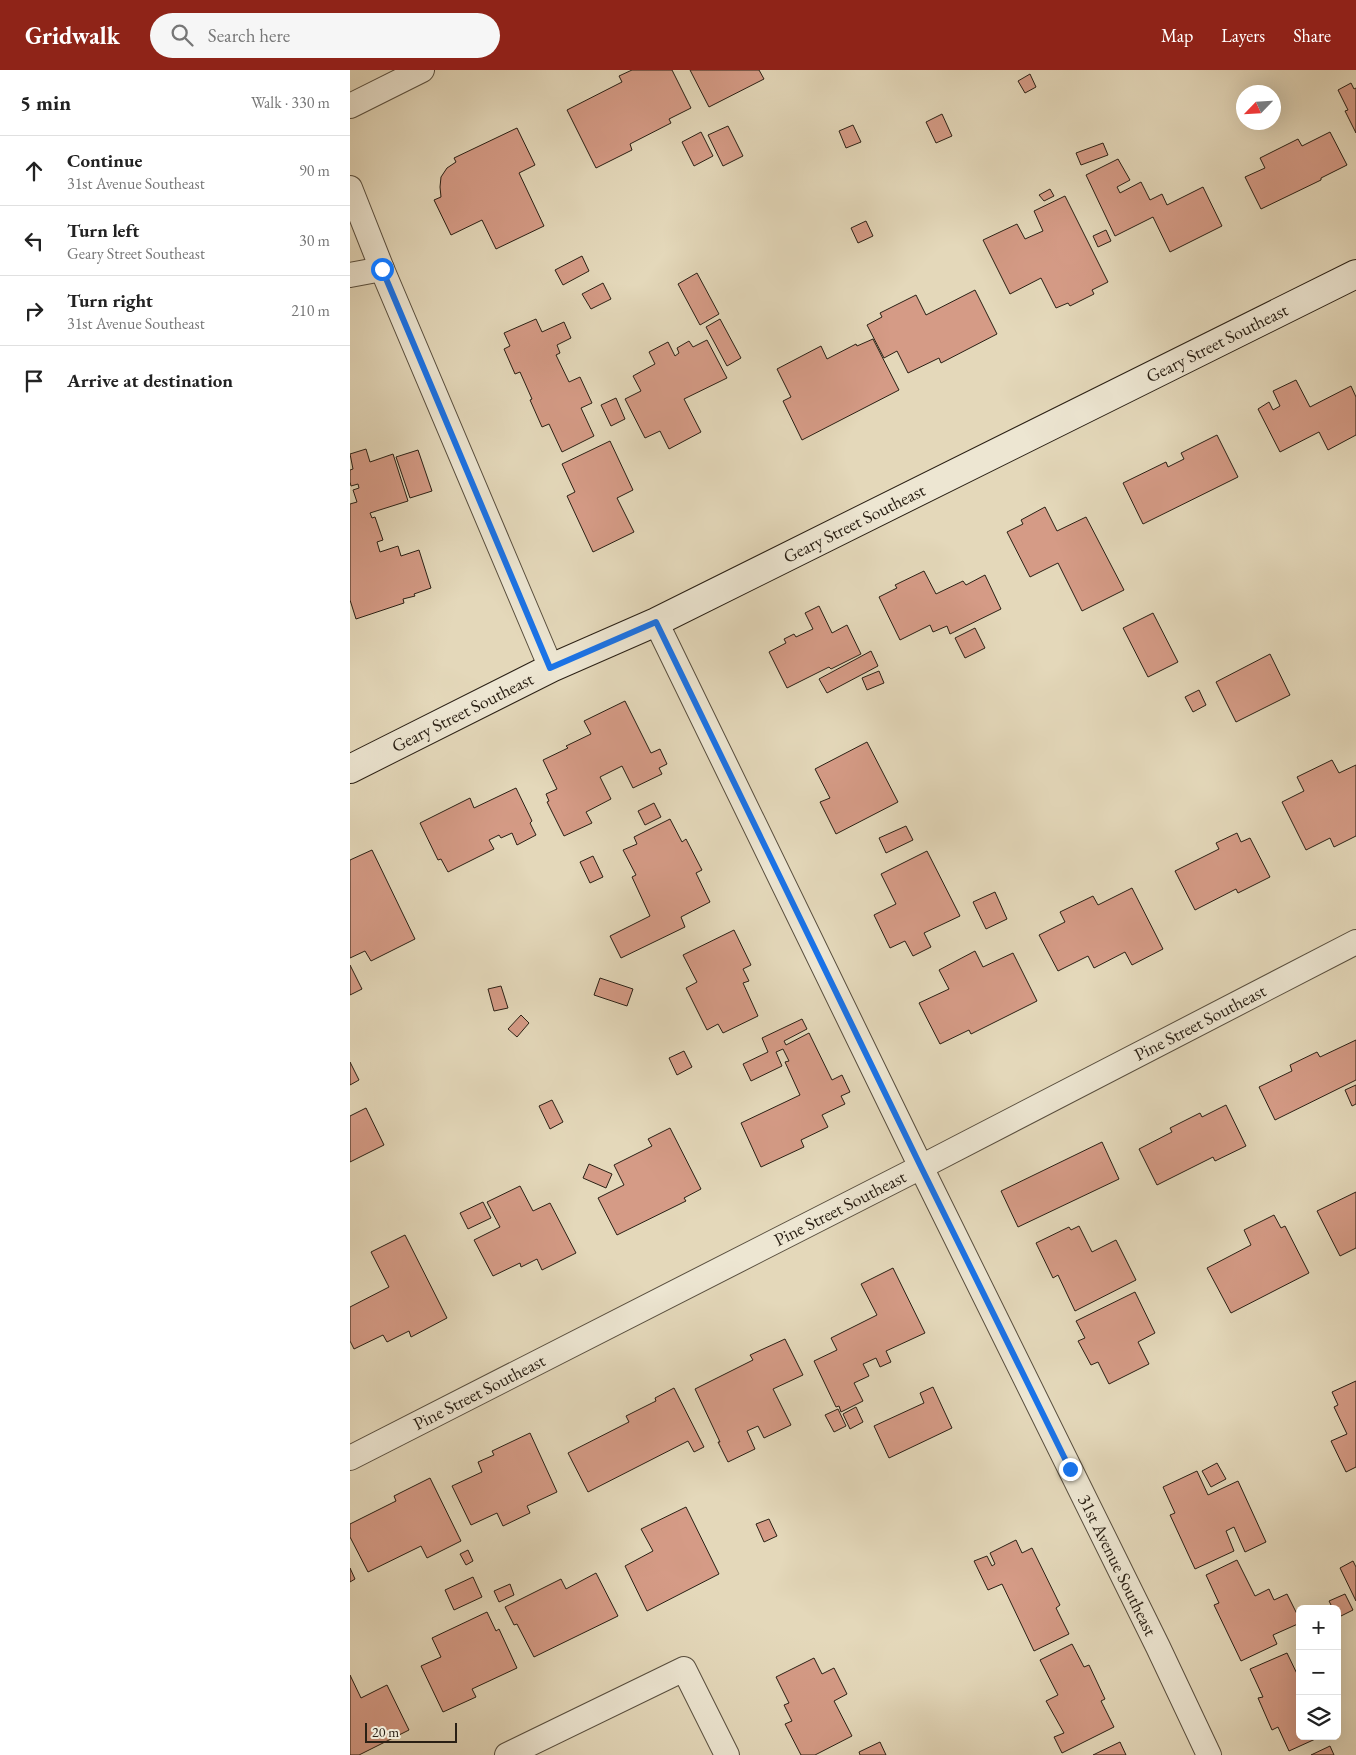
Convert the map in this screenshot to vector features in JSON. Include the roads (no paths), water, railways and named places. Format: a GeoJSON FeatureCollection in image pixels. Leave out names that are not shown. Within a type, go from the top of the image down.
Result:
{"type":"FeatureCollection","features":[{"type":"Feature","properties":{"kind":"main road","name":"Geary Street Southeast"},"geometry":{"type":"LineString","coordinates":[[350,768],[550,668],[656,622],[1356,274]]}},
{"type":"Feature","properties":{"kind":"street"},"geometry":{"type":"LineString","coordinates":[[350,106],[422,70]]}},
{"type":"Feature","properties":{"kind":"street"},"geometry":{"type":"LineString","coordinates":[[350,188],[382,269],[550,668]]}},
{"type":"Feature","properties":{"kind":"street"},"geometry":{"type":"LineString","coordinates":[[350,275],[382,269]]}},
{"type":"Feature","properties":{"kind":"street","name":"31st Avenue Southeast"},"geometry":{"type":"LineString","coordinates":[[656,622],[1210,1755]]}},
{"type":"Feature","properties":{"kind":"street","name":"Pine Street Southeast"},"geometry":{"type":"LineString","coordinates":[[350,1458],[921,1167],[1356,942]]}},
{"type":"Feature","properties":{"kind":"street"},"geometry":{"type":"LineString","coordinates":[[507,1755],[684,1669],[727,1755]]}}]}
